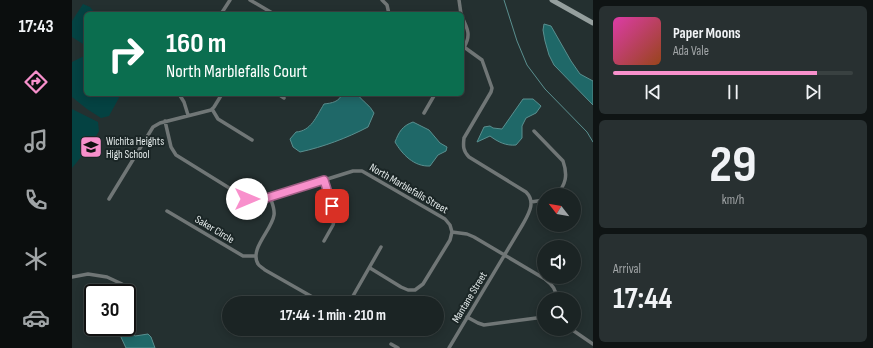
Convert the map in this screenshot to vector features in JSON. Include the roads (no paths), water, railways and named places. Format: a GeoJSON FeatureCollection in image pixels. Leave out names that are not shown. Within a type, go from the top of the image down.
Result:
{"type":"FeatureCollection","features":[{"type":"Feature","properties":{"kind":"main road"},"geometry":{"type":"LineString","coordinates":[[552,0],[593,23]]}},
{"type":"Feature","properties":{"kind":"street"},"geometry":{"type":"LineString","coordinates":[[222,12],[230,0]]}},
{"type":"Feature","properties":{"kind":"street"},"geometry":{"type":"LineString","coordinates":[[250,0],[271,12]]}},
{"type":"Feature","properties":{"kind":"street"},"geometry":{"type":"LineString","coordinates":[[382,0],[387,5],[389,12]]}},
{"type":"Feature","properties":{"kind":"street"},"geometry":{"type":"LineString","coordinates":[[459,0],[461,12]]}},
{"type":"Feature","properties":{"kind":"street"},"geometry":{"type":"LineString","coordinates":[[464,23],[468,34],[468,41],[464,47]]}},
{"type":"Feature","properties":{"kind":"street"},"geometry":{"type":"LineString","coordinates":[[464,50],[482,60],[492,88],[464,138],[464,150],[469,157],[526,192],[529,195],[531,202],[537,201]]}},
{"type":"Feature","properties":{"kind":"street"},"geometry":{"type":"LineString","coordinates":[[180,96],[184,102],[188,115]]}},
{"type":"Feature","properties":{"kind":"street"},"geometry":{"type":"LineString","coordinates":[[109,199],[153,127],[165,121],[212,109],[221,96]]}},
{"type":"Feature","properties":{"kind":"street"},"geometry":{"type":"LineString","coordinates":[[424,113],[435,96]]}},
{"type":"Feature","properties":{"kind":"street"},"geometry":{"type":"LineString","coordinates":[[212,109],[218,119],[252,140]]}},
{"type":"Feature","properties":{"kind":"street","name":"North Marblefalls Street"},"geometry":{"type":"LineString","coordinates":[[165,121],[171,147],[176,155],[247,199],[257,201],[356,171],[364,172],[445,219],[450,225],[452,232]]}},
{"type":"Feature","properties":{"kind":"street"},"geometry":{"type":"LineString","coordinates":[[534,130],[564,161],[566,167],[566,179],[562,188]]}},
{"type":"Feature","properties":{"kind":"street"},"geometry":{"type":"LineString","coordinates":[[324,180],[335,217],[333,225],[324,241]]}},
{"type":"Feature","properties":{"kind":"street"},"geometry":{"type":"LineString","coordinates":[[270,197],[274,210],[274,218],[257,250],[256,256],[258,264],[265,270],[311,296]]}},
{"type":"Feature","properties":{"kind":"street","name":"Mantane Street"},"geometry":{"type":"LineString","coordinates":[[449,348],[529,214],[531,202]]}},
{"type":"Feature","properties":{"kind":"street","name":"Saker Circle"},"geometry":{"type":"LineString","coordinates":[[167,211],[243,256],[256,256]]}},
{"type":"Feature","properties":{"kind":"street"},"geometry":{"type":"LineString","coordinates":[[370,268],[401,287],[408,290],[417,289],[424,281],[450,240],[452,232],[469,235],[505,254],[550,283],[556,292]]}},
{"type":"Feature","properties":{"kind":"street"},"geometry":{"type":"LineString","coordinates":[[353,296],[381,247]]}},
{"type":"Feature","properties":{"kind":"street"},"geometry":{"type":"LineString","coordinates":[[72,277],[88,274],[107,277],[122,284]]}},
{"type":"Feature","properties":{"kind":"street"},"geometry":{"type":"LineString","coordinates":[[468,317],[484,325],[537,318]]}},
{"type":"Feature","properties":{"kind":"street"},"geometry":{"type":"LineString","coordinates":[[581,336],[593,344]]}},
{"type":"Feature","properties":{"kind":"street"},"geometry":{"type":"LineString","coordinates":[[391,344],[398,348]]}},
{"type":"Feature","properties":{"kind":"waterway"},"geometry":{"type":"LineString","coordinates":[[504,0],[517,41],[527,65],[545,89],[587,132],[593,142]]}},
{"type":"Feature","properties":{"kind":"place","name":"Wichita Heights High School"},"geometry":{"type":"Point","coordinates":[91,147]}}]}
